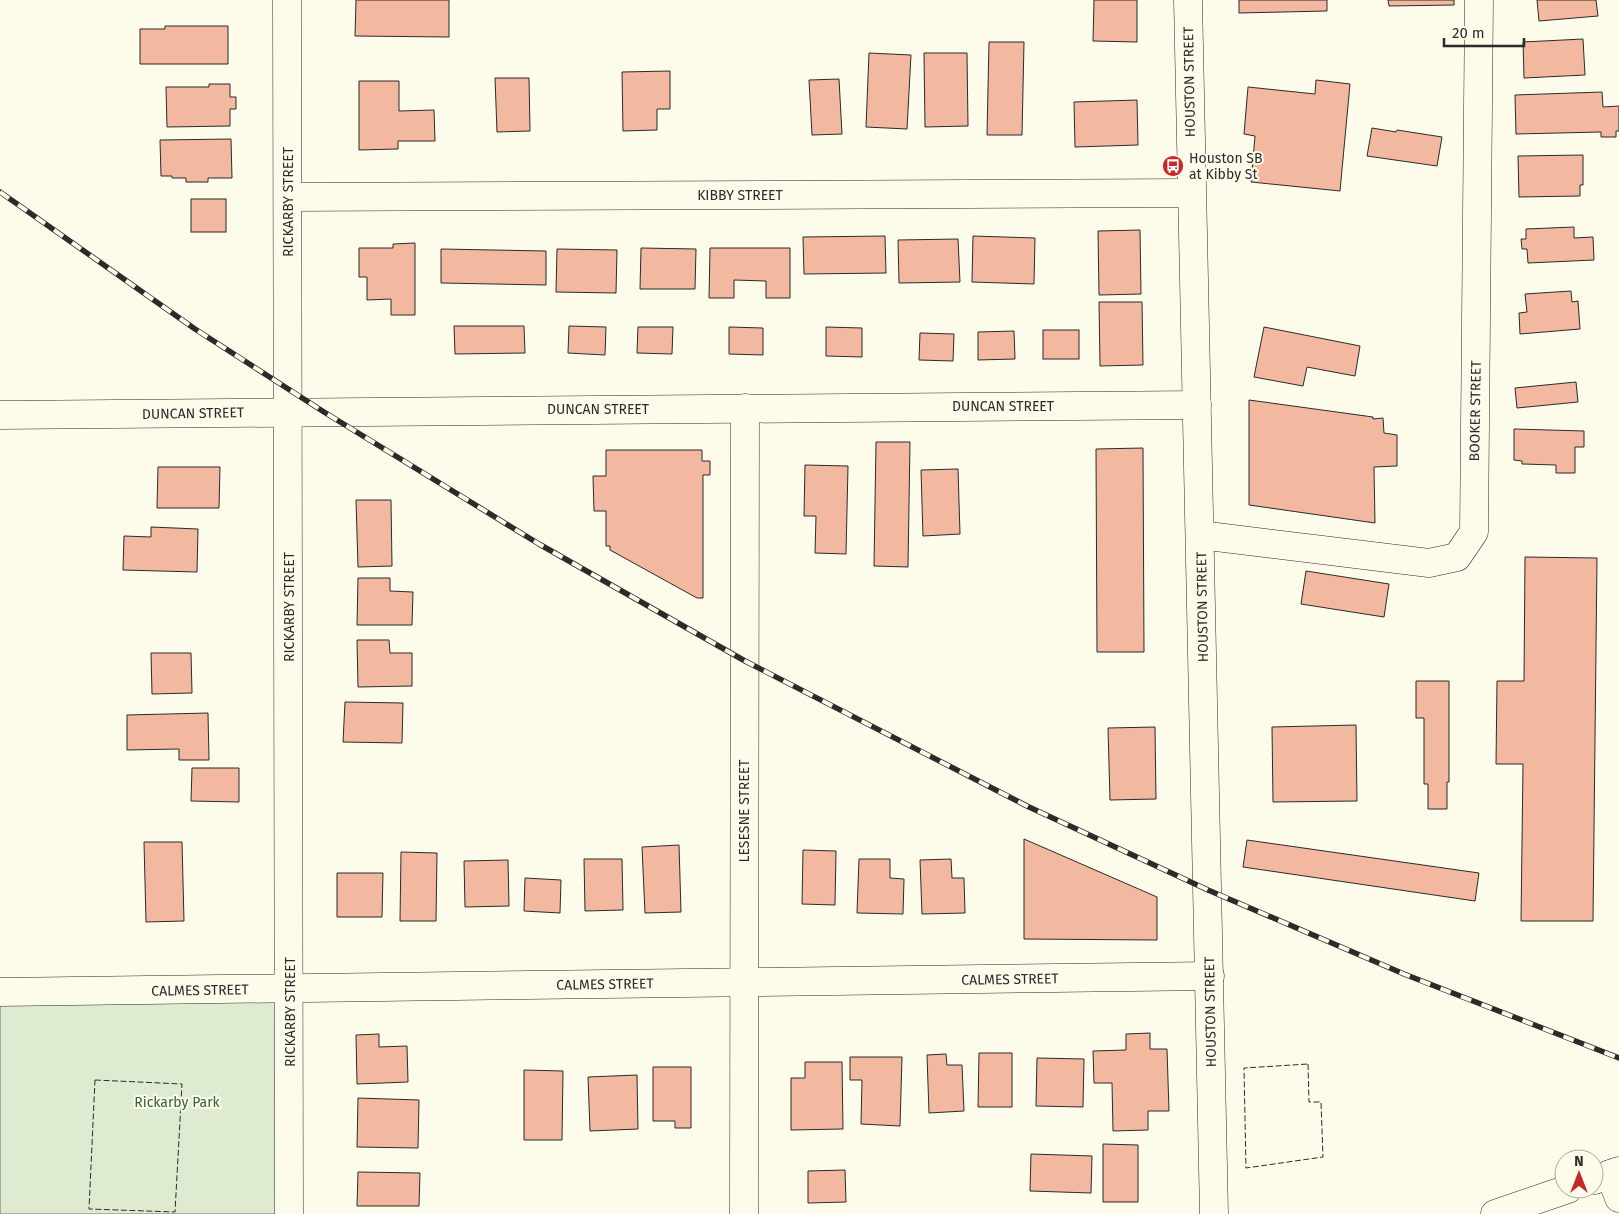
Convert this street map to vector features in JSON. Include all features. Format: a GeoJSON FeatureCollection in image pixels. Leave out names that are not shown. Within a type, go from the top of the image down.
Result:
{"type":"FeatureCollection","features":[{"type":"Feature","properties":{"kind":"street","name":"RICKARBY STREET"},"geometry":{"type":"LineString","coordinates":[[288,0],[289,1214]]}},
{"type":"Feature","properties":{"kind":"street","name":"HOUSTON STREET"},"geometry":{"type":"LineString","coordinates":[[1188,0],[1214,1214]]}},
{"type":"Feature","properties":{"kind":"street","name":"BOOKER STREET"},"geometry":{"type":"LineString","coordinates":[[1200,535],[1429,563],[1457,557],[1474,532],[1479,0]]}},
{"type":"Feature","properties":{"kind":"street","name":"KIBBY STREET"},"geometry":{"type":"LineString","coordinates":[[288,197],[1191,193]]}},
{"type":"Feature","properties":{"kind":"street","name":"DUNCAN STREET"},"geometry":{"type":"LineString","coordinates":[[0,415],[1197,404]]}},
{"type":"Feature","properties":{"kind":"street","name":"LESESNE STREET"},"geometry":{"type":"LineString","coordinates":[[744,1214],[745,408]]}},
{"type":"Feature","properties":{"kind":"street","name":"CALMES STREET"},"geometry":{"type":"LineString","coordinates":[[0,992],[1210,976]]}},
{"type":"Feature","properties":{"kind":"street"},"geometry":{"type":"LineString","coordinates":[[1495,1214],[1554,1194]]}},
{"type":"Feature","properties":{"kind":"green space","name":"Rickarby Park"},"geometry":{"type":"Polygon","coordinates":[[[290,989],[289,1214],[0,1214],[0,992],[290,989]]]}},
{"type":"Feature","properties":{"kind":"building"},"geometry":{"type":"Polygon","coordinates":[[[356,0],[449,0],[449,37],[355,36],[356,0]]]}},
{"type":"Feature","properties":{"kind":"building"},"geometry":{"type":"Polygon","coordinates":[[[1094,0],[1137,0],[1137,42],[1093,41],[1094,0]]]}},
{"type":"Feature","properties":{"kind":"building"},"geometry":{"type":"Polygon","coordinates":[[[1239,0],[1327,0],[1327,11],[1239,13],[1239,0]]]}},
{"type":"Feature","properties":{"kind":"building"},"geometry":{"type":"Polygon","coordinates":[[[1388,0],[1454,0],[1454,5],[1389,6],[1388,0]]]}},
{"type":"Feature","properties":{"kind":"building"},"geometry":{"type":"Polygon","coordinates":[[[1537,0],[1596,0],[1598,16],[1539,21],[1537,0]]]}},
{"type":"Feature","properties":{"kind":"building"},"geometry":{"type":"Polygon","coordinates":[[[165,26],[228,26],[228,64],[140,64],[140,29],[165,29],[165,26]]]}},
{"type":"Feature","properties":{"kind":"building"},"geometry":{"type":"Polygon","coordinates":[[[1583,39],[1585,75],[1524,78],[1523,42],[1583,39]]]}},
{"type":"Feature","properties":{"kind":"building"},"geometry":{"type":"Polygon","coordinates":[[[989,42],[1024,42],[1022,135],[987,135],[989,42]]]}},
{"type":"Feature","properties":{"kind":"building"},"geometry":{"type":"Polygon","coordinates":[[[869,53],[911,55],[907,129],[866,127],[869,53]]]}},
{"type":"Feature","properties":{"kind":"building"},"geometry":{"type":"Polygon","coordinates":[[[924,53],[967,53],[968,126],[925,127],[924,53]]]}},
{"type":"Feature","properties":{"kind":"building"},"geometry":{"type":"Polygon","coordinates":[[[670,71],[670,109],[657,109],[657,130],[623,131],[622,72],[670,71]]]}},
{"type":"Feature","properties":{"kind":"building"},"geometry":{"type":"Polygon","coordinates":[[[495,78],[529,78],[530,131],[497,132],[495,78]]]}},
{"type":"Feature","properties":{"kind":"building"},"geometry":{"type":"Polygon","coordinates":[[[839,79],[842,134],[812,135],[809,80],[839,79]]]}},
{"type":"Feature","properties":{"kind":"building"},"geometry":{"type":"Polygon","coordinates":[[[1316,80],[1350,84],[1340,191],[1251,182],[1255,136],[1244,134],[1248,87],[1315,94],[1316,80]]]}},
{"type":"Feature","properties":{"kind":"building"},"geometry":{"type":"Polygon","coordinates":[[[359,81],[399,81],[399,111],[434,110],[435,141],[398,141],[398,149],[359,150],[359,81]]]}},
{"type":"Feature","properties":{"kind":"building"},"geometry":{"type":"Polygon","coordinates":[[[209,84],[230,84],[230,97],[236,97],[236,109],[230,109],[230,126],[167,127],[166,87],[209,87],[209,84]]]}},
{"type":"Feature","properties":{"kind":"building"},"geometry":{"type":"Polygon","coordinates":[[[1602,92],[1603,107],[1619,106],[1619,131],[1616,131],[1616,137],[1601,137],[1601,132],[1516,134],[1515,95],[1602,92]]]}},
{"type":"Feature","properties":{"kind":"building"},"geometry":{"type":"Polygon","coordinates":[[[1137,100],[1138,145],[1075,147],[1074,102],[1137,100]]]}},
{"type":"Feature","properties":{"kind":"building"},"geometry":{"type":"Polygon","coordinates":[[[1372,128],[1442,137],[1437,166],[1367,156],[1372,128]]]}},
{"type":"Feature","properties":{"kind":"building"},"geometry":{"type":"Polygon","coordinates":[[[231,139],[232,178],[208,178],[208,182],[186,182],[186,178],[161,176],[160,140],[231,139]]]}},
{"type":"Feature","properties":{"kind":"building"},"geometry":{"type":"Polygon","coordinates":[[[1583,155],[1583,185],[1580,185],[1580,196],[1519,197],[1518,156],[1583,155]]]}},
{"type":"Feature","properties":{"kind":"building"},"geometry":{"type":"Polygon","coordinates":[[[191,199],[226,199],[226,232],[191,232],[191,199]]]}},
{"type":"Feature","properties":{"kind":"building"},"geometry":{"type":"Polygon","coordinates":[[[1574,227],[1574,238],[1593,237],[1594,260],[1528,263],[1527,249],[1522,249],[1521,239],[1526,239],[1526,229],[1574,227]]]}},
{"type":"Feature","properties":{"kind":"building"},"geometry":{"type":"Polygon","coordinates":[[[1140,230],[1141,294],[1099,295],[1098,231],[1140,230]]]}},
{"type":"Feature","properties":{"kind":"building"},"geometry":{"type":"Polygon","coordinates":[[[885,236],[886,273],[804,274],[803,237],[885,236]]]}},
{"type":"Feature","properties":{"kind":"building"},"geometry":{"type":"Polygon","coordinates":[[[973,236],[1035,238],[1034,284],[972,282],[973,236]]]}},
{"type":"Feature","properties":{"kind":"building"},"geometry":{"type":"Polygon","coordinates":[[[958,239],[960,282],[899,283],[898,240],[958,239]]]}},
{"type":"Feature","properties":{"kind":"building"},"geometry":{"type":"Polygon","coordinates":[[[415,243],[415,315],[391,315],[391,299],[367,300],[367,277],[359,277],[359,248],[393,248],[393,244],[415,243]]]}},
{"type":"Feature","properties":{"kind":"building"},"geometry":{"type":"Polygon","coordinates":[[[641,248],[696,249],[695,289],[640,289],[641,248]]]}},
{"type":"Feature","properties":{"kind":"building"},"geometry":{"type":"Polygon","coordinates":[[[710,248],[790,248],[790,298],[766,298],[766,281],[734,280],[734,298],[709,298],[710,248]]]}},
{"type":"Feature","properties":{"kind":"building"},"geometry":{"type":"Polygon","coordinates":[[[441,249],[546,251],[546,285],[441,283],[441,249]]]}},
{"type":"Feature","properties":{"kind":"building"},"geometry":{"type":"Polygon","coordinates":[[[557,249],[617,250],[616,293],[556,292],[557,249]]]}},
{"type":"Feature","properties":{"kind":"building"},"geometry":{"type":"Polygon","coordinates":[[[1571,291],[1572,302],[1578,301],[1580,329],[1520,334],[1519,313],[1527,312],[1525,294],[1571,291]]]}},
{"type":"Feature","properties":{"kind":"building"},"geometry":{"type":"Polygon","coordinates":[[[1099,302],[1142,302],[1143,365],[1100,366],[1099,302]]]}},
{"type":"Feature","properties":{"kind":"building"},"geometry":{"type":"Polygon","coordinates":[[[454,326],[524,326],[525,353],[455,354],[454,326]]]}},
{"type":"Feature","properties":{"kind":"building"},"geometry":{"type":"Polygon","coordinates":[[[569,326],[606,327],[605,355],[568,353],[569,326]]]}},
{"type":"Feature","properties":{"kind":"building"},"geometry":{"type":"Polygon","coordinates":[[[638,327],[673,327],[672,354],[637,353],[638,327]]]}},
{"type":"Feature","properties":{"kind":"building"},"geometry":{"type":"Polygon","coordinates":[[[729,327],[763,328],[763,355],[729,354],[729,327]]]}},
{"type":"Feature","properties":{"kind":"building"},"geometry":{"type":"Polygon","coordinates":[[[826,327],[862,328],[862,357],[826,356],[826,327]]]}},
{"type":"Feature","properties":{"kind":"building"},"geometry":{"type":"Polygon","coordinates":[[[1264,327],[1360,346],[1355,376],[1307,367],[1303,386],[1254,377],[1264,327]]]}},
{"type":"Feature","properties":{"kind":"building"},"geometry":{"type":"Polygon","coordinates":[[[1043,330],[1079,330],[1079,359],[1043,359],[1043,330]]]}},
{"type":"Feature","properties":{"kind":"building"},"geometry":{"type":"Polygon","coordinates":[[[1014,331],[1015,359],[978,360],[978,332],[1014,331]]]}},
{"type":"Feature","properties":{"kind":"building"},"geometry":{"type":"Polygon","coordinates":[[[920,333],[954,334],[953,361],[919,360],[920,333]]]}},
{"type":"Feature","properties":{"kind":"building"},"geometry":{"type":"Polygon","coordinates":[[[1576,382],[1578,402],[1517,408],[1515,388],[1576,382]]]}},
{"type":"Feature","properties":{"kind":"building"},"geometry":{"type":"Polygon","coordinates":[[[1249,400],[1373,417],[1373,419],[1383,418],[1384,433],[1397,435],[1397,466],[1374,467],[1375,523],[1249,505],[1249,400]]]}},
{"type":"Feature","properties":{"kind":"building"},"geometry":{"type":"Polygon","coordinates":[[[1514,429],[1584,431],[1584,447],[1575,447],[1575,473],[1556,473],[1556,465],[1522,464],[1522,461],[1514,460],[1514,429]]]}},
{"type":"Feature","properties":{"kind":"building"},"geometry":{"type":"Polygon","coordinates":[[[876,442],[910,442],[908,567],[874,566],[876,442]]]}},
{"type":"Feature","properties":{"kind":"building"},"geometry":{"type":"Polygon","coordinates":[[[1143,448],[1144,652],[1097,652],[1096,449],[1143,448]]]}},
{"type":"Feature","properties":{"kind":"building"},"geometry":{"type":"Polygon","coordinates":[[[606,450],[702,450],[702,461],[710,461],[710,475],[703,475],[703,598],[697,598],[610,550],[610,546],[606,546],[606,511],[594,511],[593,476],[606,476],[606,450]]]}},
{"type":"Feature","properties":{"kind":"building"},"geometry":{"type":"Polygon","coordinates":[[[805,465],[848,466],[846,554],[815,553],[816,516],[804,516],[805,465]]]}},
{"type":"Feature","properties":{"kind":"building"},"geometry":{"type":"Polygon","coordinates":[[[158,467],[220,467],[219,508],[157,508],[158,467]]]}},
{"type":"Feature","properties":{"kind":"building"},"geometry":{"type":"Polygon","coordinates":[[[958,469],[960,534],[923,536],[921,470],[958,469]]]}},
{"type":"Feature","properties":{"kind":"building"},"geometry":{"type":"Polygon","coordinates":[[[356,500],[391,500],[392,566],[358,567],[356,500]]]}},
{"type":"Feature","properties":{"kind":"building"},"geometry":{"type":"Polygon","coordinates":[[[151,527],[198,529],[197,572],[123,570],[124,536],[151,537],[151,527]]]}},
{"type":"Feature","properties":{"kind":"building"},"geometry":{"type":"Polygon","coordinates":[[[1525,557],[1597,558],[1593,921],[1521,921],[1523,764],[1496,764],[1497,681],[1524,681],[1525,557]]]}},
{"type":"Feature","properties":{"kind":"building"},"geometry":{"type":"Polygon","coordinates":[[[1306,571],[1389,584],[1384,617],[1301,604],[1306,571]]]}},
{"type":"Feature","properties":{"kind":"building"},"geometry":{"type":"Polygon","coordinates":[[[358,578],[390,578],[390,591],[413,592],[412,625],[357,625],[358,578]]]}},
{"type":"Feature","properties":{"kind":"building"},"geometry":{"type":"Polygon","coordinates":[[[357,640],[389,640],[390,653],[412,653],[412,686],[358,687],[357,640]]]}},
{"type":"Feature","properties":{"kind":"building"},"geometry":{"type":"Polygon","coordinates":[[[151,653],[191,653],[192,693],[152,694],[151,653]]]}},
{"type":"Feature","properties":{"kind":"building"},"geometry":{"type":"Polygon","coordinates":[[[1416,681],[1449,681],[1449,782],[1447,782],[1447,809],[1428,809],[1428,784],[1424,784],[1424,718],[1416,718],[1416,681]]]}},
{"type":"Feature","properties":{"kind":"building"},"geometry":{"type":"Polygon","coordinates":[[[345,702],[403,703],[402,743],[343,742],[345,702]]]}},
{"type":"Feature","properties":{"kind":"building"},"geometry":{"type":"Polygon","coordinates":[[[208,713],[209,760],[179,760],[179,749],[127,750],[127,715],[208,713]]]}},
{"type":"Feature","properties":{"kind":"building"},"geometry":{"type":"Polygon","coordinates":[[[1356,725],[1357,801],[1273,802],[1272,727],[1356,725]]]}},
{"type":"Feature","properties":{"kind":"building"},"geometry":{"type":"Polygon","coordinates":[[[1155,727],[1156,799],[1110,800],[1108,728],[1155,727]]]}},
{"type":"Feature","properties":{"kind":"building"},"geometry":{"type":"Polygon","coordinates":[[[192,768],[239,768],[239,802],[191,801],[192,768]]]}},
{"type":"Feature","properties":{"kind":"building"},"geometry":{"type":"Polygon","coordinates":[[[1024,839],[1157,897],[1157,940],[1024,939],[1024,839]]]}},
{"type":"Feature","properties":{"kind":"building"},"geometry":{"type":"Polygon","coordinates":[[[1247,840],[1479,873],[1475,901],[1243,867],[1247,840]]]}},
{"type":"Feature","properties":{"kind":"building"},"geometry":{"type":"Polygon","coordinates":[[[144,842],[182,842],[184,921],[146,922],[144,842]]]}},
{"type":"Feature","properties":{"kind":"building"},"geometry":{"type":"Polygon","coordinates":[[[679,845],[681,912],[645,913],[642,847],[679,845]]]}},
{"type":"Feature","properties":{"kind":"building"},"geometry":{"type":"Polygon","coordinates":[[[803,850],[836,851],[835,905],[802,904],[803,850]]]}},
{"type":"Feature","properties":{"kind":"building"},"geometry":{"type":"Polygon","coordinates":[[[401,852],[437,853],[436,921],[400,921],[401,852]]]}},
{"type":"Feature","properties":{"kind":"building"},"geometry":{"type":"Polygon","coordinates":[[[584,859],[622,859],[623,910],[585,911],[584,859]]]}},
{"type":"Feature","properties":{"kind":"building"},"geometry":{"type":"Polygon","coordinates":[[[859,859],[890,859],[890,878],[904,879],[903,914],[857,913],[859,859]]]}},
{"type":"Feature","properties":{"kind":"building"},"geometry":{"type":"Polygon","coordinates":[[[951,859],[952,878],[964,878],[965,913],[922,914],[920,860],[951,859]]]}},
{"type":"Feature","properties":{"kind":"building"},"geometry":{"type":"Polygon","coordinates":[[[508,860],[509,906],[465,907],[464,861],[508,860]]]}},
{"type":"Feature","properties":{"kind":"building"},"geometry":{"type":"Polygon","coordinates":[[[337,873],[383,873],[382,917],[337,917],[337,873]]]}},
{"type":"Feature","properties":{"kind":"building"},"geometry":{"type":"Polygon","coordinates":[[[525,878],[561,880],[560,913],[524,911],[525,878]]]}},
{"type":"Feature","properties":{"kind":"building"},"geometry":{"type":"Polygon","coordinates":[[[1150,1033],[1150,1049],[1167,1049],[1169,1111],[1148,1111],[1148,1130],[1113,1131],[1112,1083],[1094,1083],[1093,1051],[1126,1050],[1126,1034],[1150,1033]]]}},
{"type":"Feature","properties":{"kind":"building"},"geometry":{"type":"Polygon","coordinates":[[[379,1034],[379,1047],[407,1046],[408,1082],[357,1084],[356,1035],[379,1034]]]}},
{"type":"Feature","properties":{"kind":"building"},"geometry":{"type":"Polygon","coordinates":[[[979,1053],[1012,1053],[1012,1107],[978,1107],[979,1053]]]}},
{"type":"Feature","properties":{"kind":"building"},"geometry":{"type":"Polygon","coordinates":[[[946,1054],[947,1065],[962,1065],[964,1111],[929,1113],[927,1055],[946,1054]]]}},
{"type":"Feature","properties":{"kind":"building"},"geometry":{"type":"Polygon","coordinates":[[[850,1057],[902,1057],[900,1126],[861,1124],[862,1080],[850,1080],[850,1057]]]}},
{"type":"Feature","properties":{"kind":"building"},"geometry":{"type":"Polygon","coordinates":[[[1037,1058],[1084,1059],[1083,1107],[1036,1106],[1037,1058]]]}},
{"type":"Feature","properties":{"kind":"building"},"geometry":{"type":"Polygon","coordinates":[[[805,1062],[842,1062],[843,1129],[791,1130],[791,1078],[805,1078],[805,1062]]]}},
{"type":"Feature","properties":{"kind":"building"},"geometry":{"type":"Polygon","coordinates":[[[653,1067],[691,1067],[691,1128],[675,1128],[675,1121],[653,1121],[653,1067]]]}},
{"type":"Feature","properties":{"kind":"building"},"geometry":{"type":"Polygon","coordinates":[[[524,1070],[563,1071],[562,1140],[524,1140],[524,1070]]]}},
{"type":"Feature","properties":{"kind":"building"},"geometry":{"type":"Polygon","coordinates":[[[637,1075],[638,1129],[590,1131],[588,1077],[637,1075]]]}},
{"type":"Feature","properties":{"kind":"building"},"geometry":{"type":"Polygon","coordinates":[[[358,1098],[419,1100],[418,1148],[357,1147],[358,1098]]]}},
{"type":"Feature","properties":{"kind":"building"},"geometry":{"type":"Polygon","coordinates":[[[1103,1144],[1138,1145],[1138,1202],[1103,1202],[1103,1144]]]}},
{"type":"Feature","properties":{"kind":"building"},"geometry":{"type":"Polygon","coordinates":[[[1031,1154],[1092,1156],[1091,1193],[1030,1191],[1031,1154]]]}},
{"type":"Feature","properties":{"kind":"building"},"geometry":{"type":"Polygon","coordinates":[[[845,1170],[846,1202],[808,1203],[808,1171],[845,1170]]]}},
{"type":"Feature","properties":{"kind":"building"},"geometry":{"type":"Polygon","coordinates":[[[358,1172],[420,1173],[419,1206],[357,1206],[358,1172]]]}},
{"type":"Feature","properties":{"kind":"railway"},"geometry":{"type":"LineString","coordinates":[[0,192],[195,329],[324,412],[539,544],[745,661],[1029,807],[1208,890],[1404,974],[1619,1058]]}},
{"type":"Feature","properties":{"kind":"fence"},"geometry":{"type":"LineString","coordinates":[[1308,1064],[1309,1102],[1321,1102],[1323,1157],[1246,1168],[1244,1068],[1308,1064]]}},
{"type":"Feature","properties":{"kind":"fence"},"geometry":{"type":"LineString","coordinates":[[95,1080],[182,1084],[175,1212],[89,1209],[95,1080]]}},
{"type":"Feature","properties":{"kind":"place","name":"Houston SB at Kibby St"},"geometry":{"type":"Point","coordinates":[1173,166]}}]}
